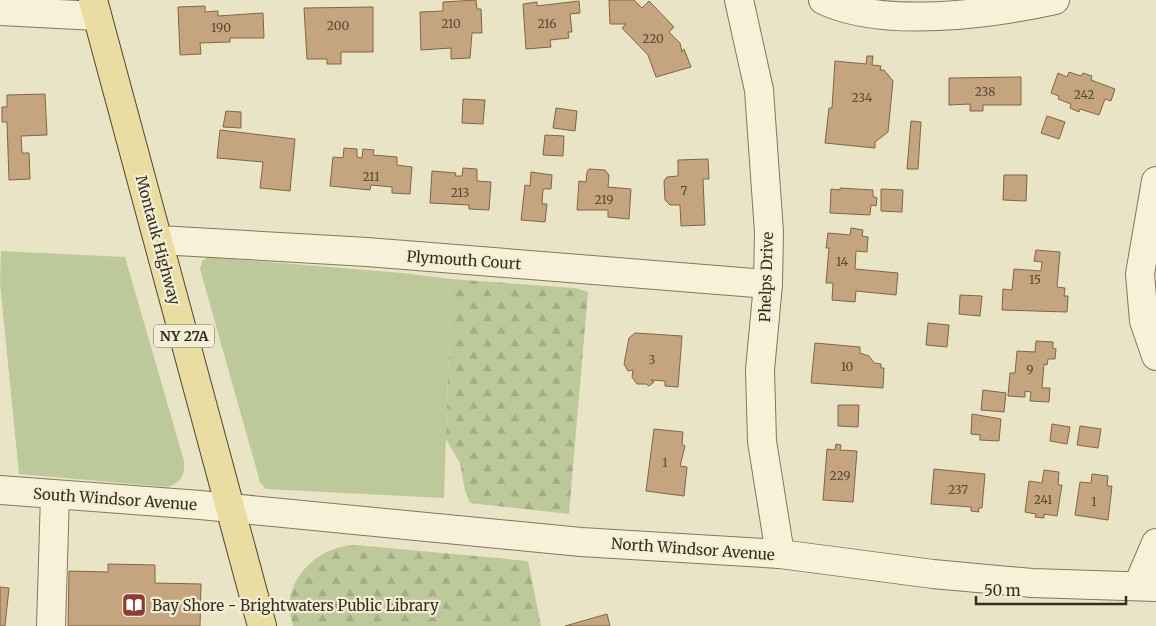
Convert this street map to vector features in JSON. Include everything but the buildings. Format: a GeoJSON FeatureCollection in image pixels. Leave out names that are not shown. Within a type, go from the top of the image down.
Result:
{"type":"FeatureCollection","features":[{"type":"Feature","properties":{"kind":"main road","name":"Montauk Highway"},"geometry":{"type":"LineString","coordinates":[[95,8],[262,626]]}},
{"type":"Feature","properties":{"kind":"street","name":"Phelps Drive"},"geometry":{"type":"LineString","coordinates":[[740,0],[759,90],[769,232],[768,284],[760,370],[762,440],[780,554]]}},
{"type":"Feature","properties":{"kind":"street"},"geometry":{"type":"LineString","coordinates":[[823,0],[873,14],[930,16],[1020,8],[1054,0]]}},
{"type":"Feature","properties":{"kind":"street"},"geometry":{"type":"LineString","coordinates":[[0,11],[95,8]]}},
{"type":"Feature","properties":{"kind":"street"},"geometry":{"type":"LineString","coordinates":[[1156,181],[1140,274],[1144,321],[1156,351]]}},
{"type":"Feature","properties":{"kind":"street","name":"Plymouth Court"},"geometry":{"type":"LineString","coordinates":[[159,240],[367,252],[768,284]]}},
{"type":"Feature","properties":{"kind":"street","name":"South Windsor Avenue"},"geometry":{"type":"LineString","coordinates":[[0,490],[231,509]]}},
{"type":"Feature","properties":{"kind":"street"},"geometry":{"type":"LineString","coordinates":[[51,626],[55,495]]}},
{"type":"Feature","properties":{"kind":"street","name":"North Windsor Avenue"},"geometry":{"type":"LineString","coordinates":[[231,509],[581,542],[780,554],[933,574],[1022,582],[1147,586]]}},
{"type":"Feature","properties":{"kind":"street"},"geometry":{"type":"LineString","coordinates":[[1147,586],[1156,543]]}},
{"type":"Feature","properties":{"kind":"green space"},"geometry":{"type":"Polygon","coordinates":[[[1,251],[125,257],[184,461],[184,471],[179,481],[168,487],[19,474],[0,283],[1,251]]]}},
{"type":"Feature","properties":{"kind":"green space"},"geometry":{"type":"Polygon","coordinates":[[[208,257],[402,273],[451,279],[444,498],[266,489],[260,482],[200,269],[202,261],[208,257]]]}},
{"type":"Feature","properties":{"kind":"green space"},"geometry":{"type":"Polygon","coordinates":[[[451,279],[575,288],[588,292],[569,514],[470,503],[465,491],[460,463],[446,439],[451,279]]]}},
{"type":"Feature","properties":{"kind":"green space"},"geometry":{"type":"Polygon","coordinates":[[[356,545],[528,561],[541,626],[293,626],[289,609],[291,594],[302,572],[310,563],[331,550],[343,546],[356,545]]]}},
{"type":"Feature","properties":{"kind":"place","name":"Bay Shore - Brightwaters Public Library"},"geometry":{"type":"Point","coordinates":[134,605]}}]}
